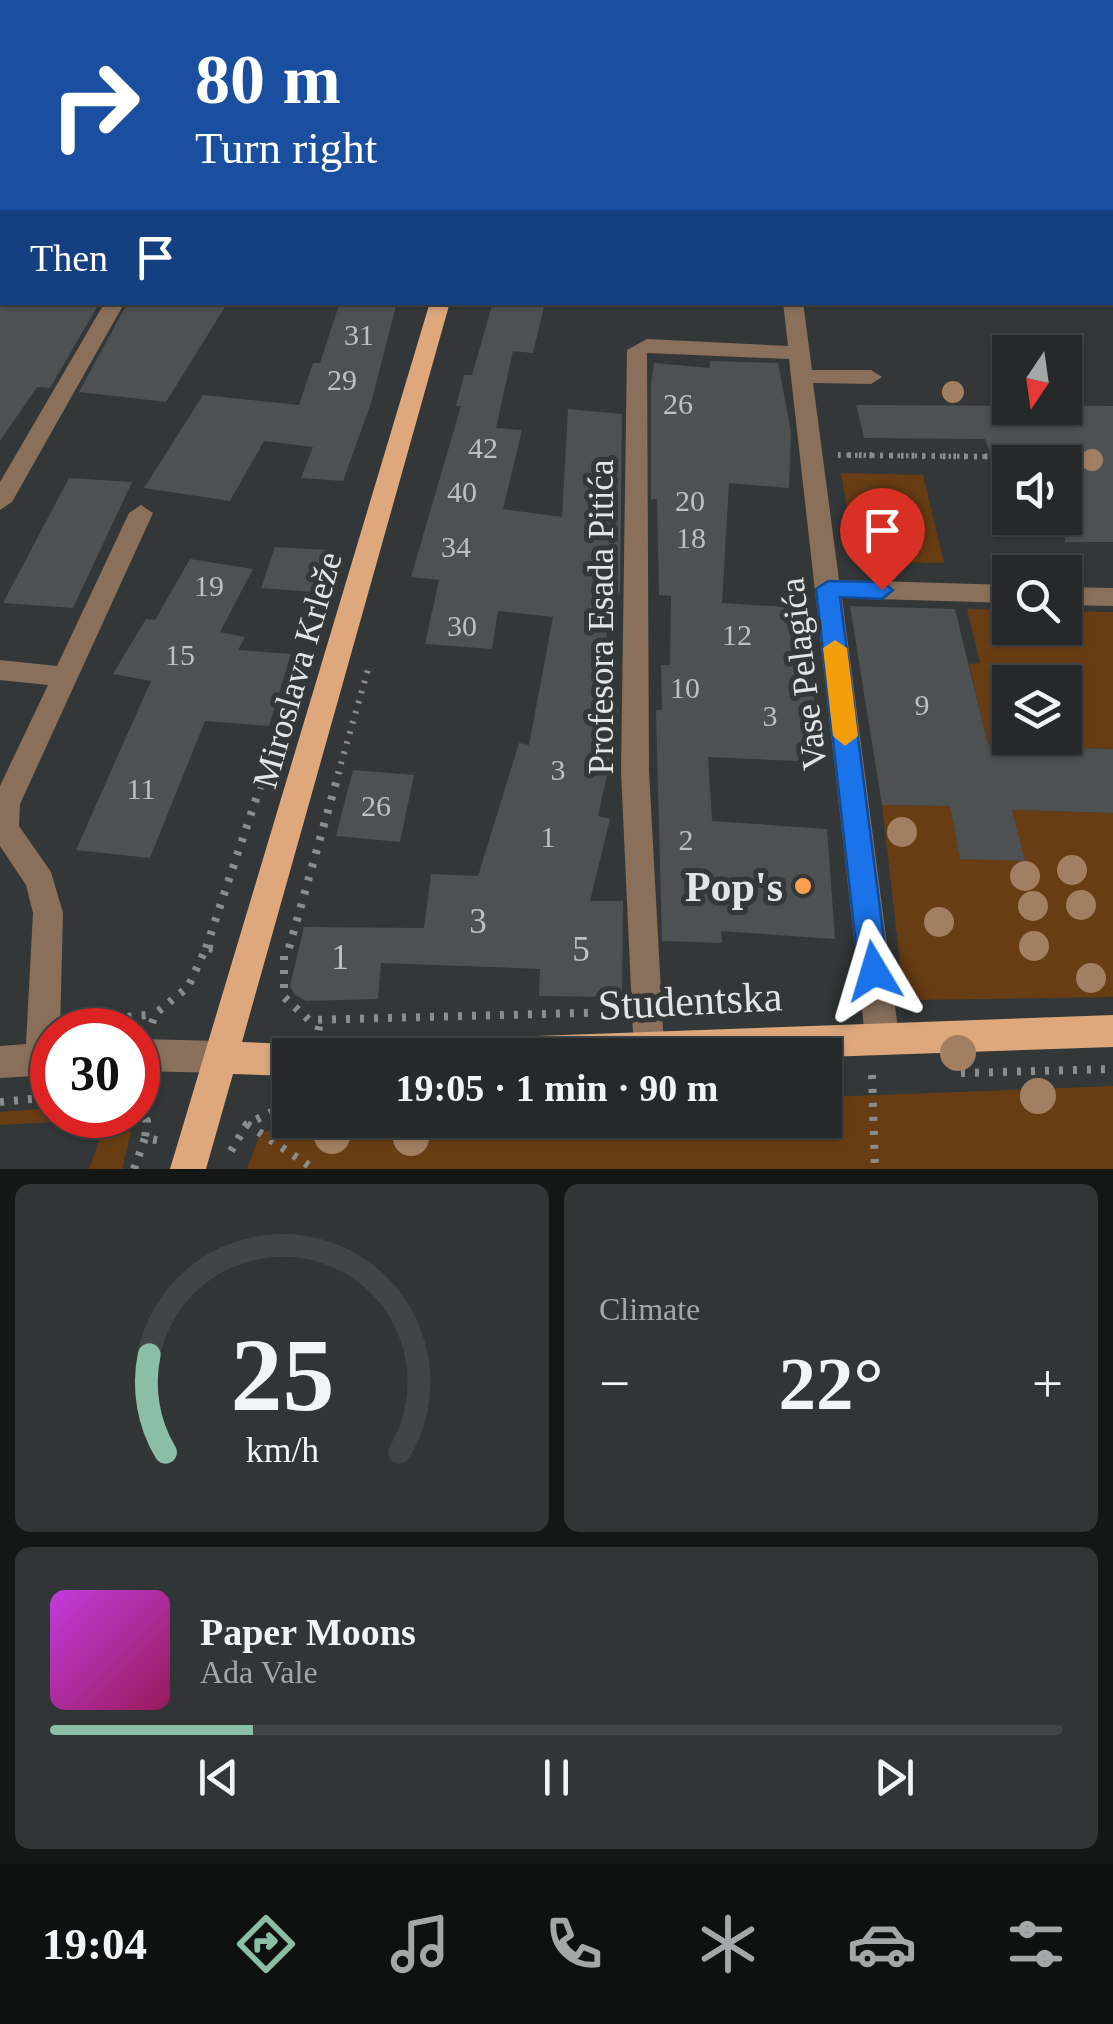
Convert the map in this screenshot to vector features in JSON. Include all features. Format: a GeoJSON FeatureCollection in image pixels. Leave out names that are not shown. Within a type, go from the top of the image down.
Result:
{"type":"FeatureCollection","features":[{"type":"Feature","properties":{"kind":"main road","name":"Miroslava Krleže"},"geometry":{"type":"LineString","coordinates":[[188,1169],[439,305]]}},
{"type":"Feature","properties":{"kind":"main road","name":"Studentska"},"geometry":{"type":"LineString","coordinates":[[842,1038],[1113,1031]]}},
{"type":"Feature","properties":{"kind":"main road"},"geometry":{"type":"LineString","coordinates":[[222,1057],[272,1059]]}},
{"type":"Feature","properties":{"kind":"street"},"geometry":{"type":"LineString","coordinates":[[0,502],[114,305]]}},
{"type":"Feature","properties":{"kind":"street","name":"Vase Pelagića"},"geometry":{"type":"LineString","coordinates":[[793,305],[882,1036]]}},
{"type":"Feature","properties":{"kind":"street","name":"Profesora Esada Pitića"},"geometry":{"type":"LineString","coordinates":[[647,1038],[635,771],[637,350],[647,345],[801,364]]}},
{"type":"Feature","properties":{"kind":"street"},"geometry":{"type":"LineString","coordinates":[[801,364],[871,377]]}},
{"type":"Feature","properties":{"kind":"street"},"geometry":{"type":"LineString","coordinates":[[47,1008],[48,913],[40,881],[4,828],[6,804],[141,513]]}},
{"type":"Feature","properties":{"kind":"street"},"geometry":{"type":"LineString","coordinates":[[828,589],[992,594]]}},
{"type":"Feature","properties":{"kind":"street"},"geometry":{"type":"LineString","coordinates":[[1082,597],[1113,598]]}},
{"type":"Feature","properties":{"kind":"street"},"geometry":{"type":"LineString","coordinates":[[0,670],[65,677]]}},
{"type":"Feature","properties":{"kind":"street"},"geometry":{"type":"LineString","coordinates":[[160,1056],[222,1057]]}},
{"type":"Feature","properties":{"kind":"street"},"geometry":{"type":"LineString","coordinates":[[0,1062],[30,1061]]}},
{"type":"Feature","properties":{"kind":"path"},"geometry":{"type":"LineString","coordinates":[[812,455],[992,457]]}},
{"type":"Feature","properties":{"kind":"path"},"geometry":{"type":"LineString","coordinates":[[206,948],[283,722]]}},
{"type":"Feature","properties":{"kind":"path"},"geometry":{"type":"LineString","coordinates":[[287,956],[352,732]]}},
{"type":"Feature","properties":{"kind":"path"},"geometry":{"type":"LineString","coordinates":[[944,1073],[1113,1068]]}},
{"type":"Feature","properties":{"kind":"path"},"geometry":{"type":"LineString","coordinates":[[875,1169],[872,1074],[889,1074]]}},
{"type":"Feature","properties":{"kind":"path"},"geometry":{"type":"LineString","coordinates":[[0,1102],[30,1099]]}},
{"type":"Feature","properties":{"kind":"path"},"geometry":{"type":"LineString","coordinates":[[229,1159],[248,1124],[272,1112]]}},
{"type":"Feature","properties":{"kind":"path"},"geometry":{"type":"LineString","coordinates":[[248,1124],[314,1169]]}},
{"type":"Feature","properties":{"kind":"path"},"geometry":{"type":"LineString","coordinates":[[134,1169],[145,1138]]}},
{"type":"Feature","properties":{"kind":"shaded area"},"geometry":{"type":"Polygon","coordinates":[[[841,473],[923,475],[944,563],[856,561],[841,473]]]}},
{"type":"Feature","properties":{"kind":"shaded area"},"geometry":{"type":"Polygon","coordinates":[[[967,609],[992,610],[992,645],[1082,645],[1082,611],[1113,612],[1113,749],[1082,748],[1082,665],[992,665],[992,745],[988,745],[969,664],[980,663],[967,609]]]}},
{"type":"Feature","properties":{"kind":"shaded area"},"geometry":{"type":"Polygon","coordinates":[[[882,805],[950,806],[960,858],[1025,861],[1012,810],[1113,813],[1113,997],[916,1000],[901,971],[882,805]]]}},
{"type":"Feature","properties":{"kind":"shaded area"},"geometry":{"type":"Polygon","coordinates":[[[1113,1086],[1113,1169],[247,1169],[260,1134],[272,1129],[272,1138],[842,1138],[842,1096],[1113,1086]]]}},
{"type":"Feature","properties":{"kind":"shaded area"},"geometry":{"type":"Polygon","coordinates":[[[30,1110],[30,1123],[0,1125],[0,1112],[30,1110]]]}},
{"type":"Feature","properties":{"kind":"shaded area"},"geometry":{"type":"Polygon","coordinates":[[[100,1138],[130,1138],[122,1169],[89,1169],[100,1138]]]}},
{"type":"Feature","properties":{"kind":"building"},"geometry":{"type":"Polygon","coordinates":[[[0,305],[98,305],[50,388],[37,387],[0,441],[0,305]]]}},
{"type":"Feature","properties":{"kind":"building"},"geometry":{"type":"Polygon","coordinates":[[[126,305],[226,305],[166,402],[79,392],[126,305]]]}},
{"type":"Feature","properties":{"kind":"building"},"geometry":{"type":"Polygon","coordinates":[[[339,305],[396,305],[371,403],[343,481],[301,478],[313,447],[264,441],[230,501],[144,488],[203,395],[299,405],[313,363],[320,363],[339,305]]]}},
{"type":"Feature","properties":{"kind":"building"},"geometry":{"type":"Polygon","coordinates":[[[492,305],[544,306],[533,353],[513,351],[496,428],[522,430],[503,509],[562,517],[568,409],[622,414],[620,593],[616,592],[602,657],[613,658],[606,703],[618,705],[618,725],[598,816],[610,819],[590,901],[623,901],[622,997],[539,996],[540,969],[381,963],[378,999],[306,1001],[295,995],[290,986],[304,927],[424,928],[431,874],[478,876],[519,743],[529,745],[553,617],[498,611],[492,649],[425,644],[439,580],[411,577],[461,406],[456,406],[464,375],[472,375],[492,305]]]}},
{"type":"Feature","properties":{"kind":"building"},"geometry":{"type":"Polygon","coordinates":[[[710,361],[778,363],[791,432],[789,488],[729,483],[722,603],[801,608],[805,675],[812,675],[820,762],[708,757],[712,821],[827,829],[835,939],[721,931],[722,943],[662,941],[656,710],[662,710],[661,665],[670,665],[671,596],[659,595],[657,499],[651,499],[651,384],[654,363],[710,368],[710,361]]]}},
{"type":"Feature","properties":{"kind":"building"},"geometry":{"type":"Polygon","coordinates":[[[856,405],[992,406],[992,425],[1082,425],[1082,406],[1113,406],[1113,542],[1065,542],[1065,535],[1082,535],[1082,445],[992,445],[992,459],[985,439],[864,438],[856,405]]]}},
{"type":"Feature","properties":{"kind":"building"},"geometry":{"type":"Polygon","coordinates":[[[69,478],[132,482],[73,608],[3,603],[69,478]]]}},
{"type":"Feature","properties":{"kind":"building"},"geometry":{"type":"Polygon","coordinates":[[[275,547],[327,550],[313,592],[261,588],[275,547]]]}},
{"type":"Feature","properties":{"kind":"building"},"geometry":{"type":"Polygon","coordinates":[[[190,559],[253,569],[220,632],[245,637],[238,650],[291,654],[269,726],[205,721],[150,858],[76,850],[151,681],[113,674],[146,619],[155,620],[190,559]]]}},
{"type":"Feature","properties":{"kind":"building"},"geometry":{"type":"Polygon","coordinates":[[[850,606],[955,609],[992,755],[1082,755],[1082,748],[1113,749],[1113,813],[1012,810],[1025,861],[960,859],[950,806],[882,805],[850,606]]]}},
{"type":"Feature","properties":{"kind":"building"},"geometry":{"type":"Polygon","coordinates":[[[353,770],[414,775],[400,842],[336,836],[353,770]]]}},
{"type":"Feature","properties":{"kind":"slow traffic"},"geometry":{"type":"LineString","coordinates":[[835,648],[845,736]]}},
{"type":"Feature","properties":{"kind":"place","name":"Pop's"},"geometry":{"type":"Point","coordinates":[803,886]}},
{"type":"Feature","properties":{"kind":"route"},"geometry":{"type":"LineString","coordinates":[[874,971],[828,589],[882,590]]}}]}
